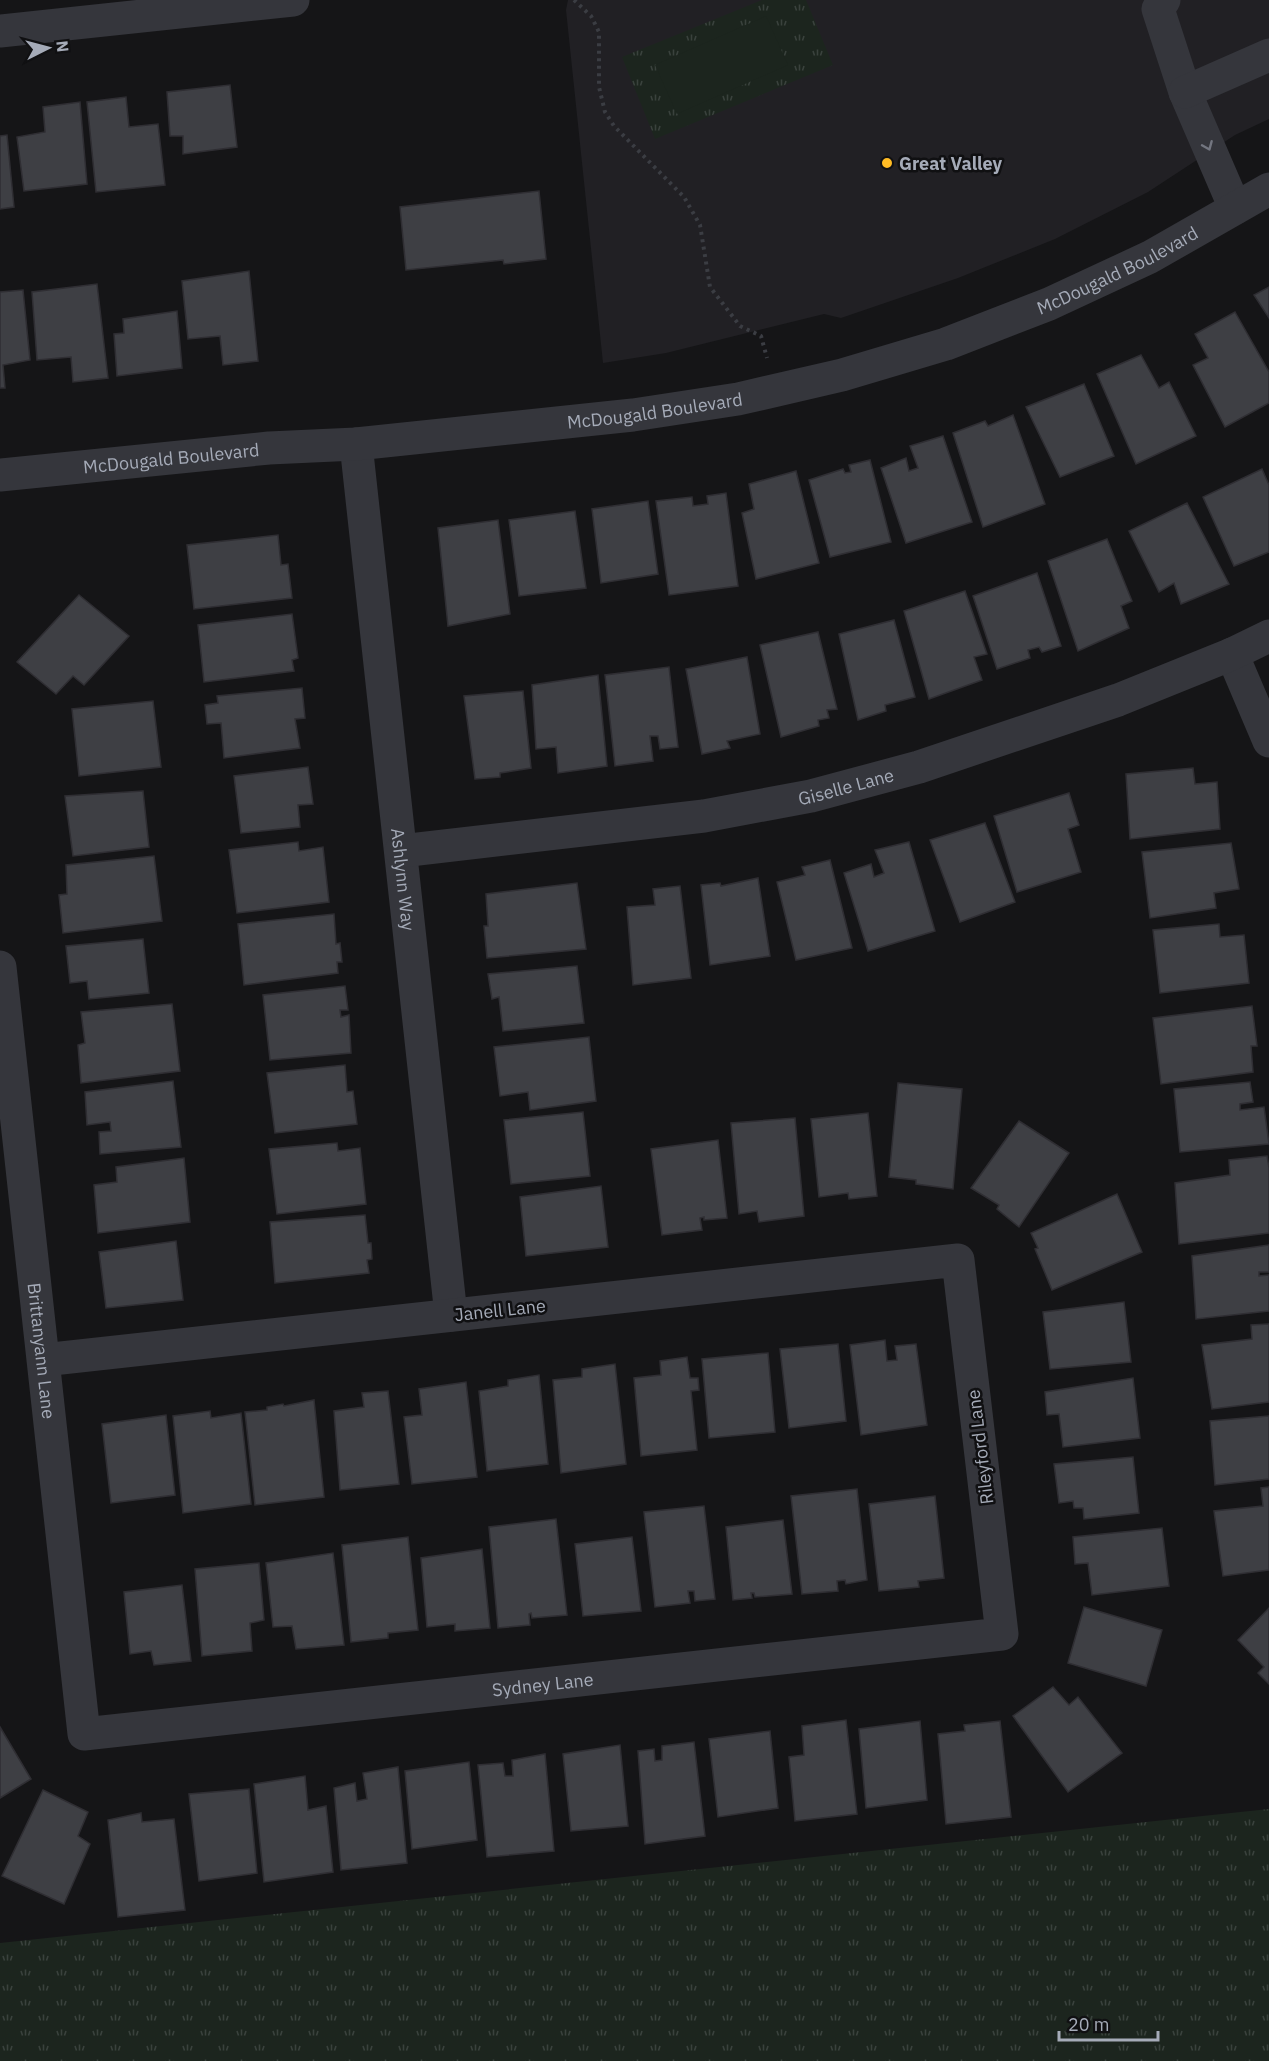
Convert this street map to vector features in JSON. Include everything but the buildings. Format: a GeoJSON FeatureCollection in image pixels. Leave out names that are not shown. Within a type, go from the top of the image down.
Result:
{"type":"FeatureCollection","features":[{"type":"Feature","properties":{"kind":"street"},"geometry":{"type":"LineString","coordinates":[[0,31],[293,0]]}},
{"type":"Feature","properties":{"kind":"street"},"geometry":{"type":"LineString","coordinates":[[1164,0],[1158,9],[1185,92],[1235,208]]}},
{"type":"Feature","properties":{"kind":"street"},"geometry":{"type":"LineString","coordinates":[[1185,92],[1269,55]]}},
{"type":"Feature","properties":{"kind":"street","name":"McDougald Boulevard"},"geometry":{"type":"LineString","coordinates":[[0,475],[269,448],[356,444],[633,416],[738,399],[842,375],[946,344],[1049,304],[1149,257],[1269,189]]}},
{"type":"Feature","properties":{"kind":"street","name":"Ashlynn Way"},"geometry":{"type":"LineString","coordinates":[[356,444],[451,1315]]}},
{"type":"Feature","properties":{"kind":"street","name":"Giselle Lane"},"geometry":{"type":"LineString","coordinates":[[400,851],[704,816],[811,796],[919,767],[1118,700],[1232,654],[1269,636]]}},
{"type":"Feature","properties":{"kind":"street"},"geometry":{"type":"LineString","coordinates":[[1232,654],[1269,741]]}},
{"type":"Feature","properties":{"kind":"street","name":"Brittanyann Lane"},"geometry":{"type":"LineString","coordinates":[[0,967],[84,1734]]}},
{"type":"Feature","properties":{"kind":"street","name":"Janell Lane"},"geometry":{"type":"LineString","coordinates":[[43,1360],[958,1260]]}},
{"type":"Feature","properties":{"kind":"street","name":"Rileyford Lane"},"geometry":{"type":"LineString","coordinates":[[958,1260],[1002,1634]]}},
{"type":"Feature","properties":{"kind":"street","name":"Sydney Lane"},"geometry":{"type":"LineString","coordinates":[[84,1734],[1002,1634]]}},
{"type":"Feature","properties":{"kind":"path"},"geometry":{"type":"LineString","coordinates":[[574,0],[591,16],[599,32],[598,87],[605,112],[614,126],[684,197],[700,225],[710,287],[740,326],[761,336],[777,390]]}},
{"type":"Feature","properties":{"kind":"shaded area","name":"Great Valley"},"geometry":{"type":"Polygon","coordinates":[[[568,0],[1269,0],[1269,119],[1235,135],[1148,192],[1055,239],[958,278],[841,318],[824,314],[666,353],[603,363],[566,10],[568,0]]]}},
{"type":"Feature","properties":{"kind":"green space"},"geometry":{"type":"Polygon","coordinates":[[[762,0],[806,0],[833,65],[655,139],[622,57],[762,0]]]}},
{"type":"Feature","properties":{"kind":"green space"},"geometry":{"type":"Polygon","coordinates":[[[766,16],[788,65],[677,114],[655,65],[766,16]]]}},
{"type":"Feature","properties":{"kind":"green space"},"geometry":{"type":"Polygon","coordinates":[[[1269,1809],[1269,2061],[0,2061],[0,1943],[1269,1809]]]}},
{"type":"Feature","properties":{"kind":"place","name":"Great Valley"},"geometry":{"type":"Point","coordinates":[887,163]}}]}
